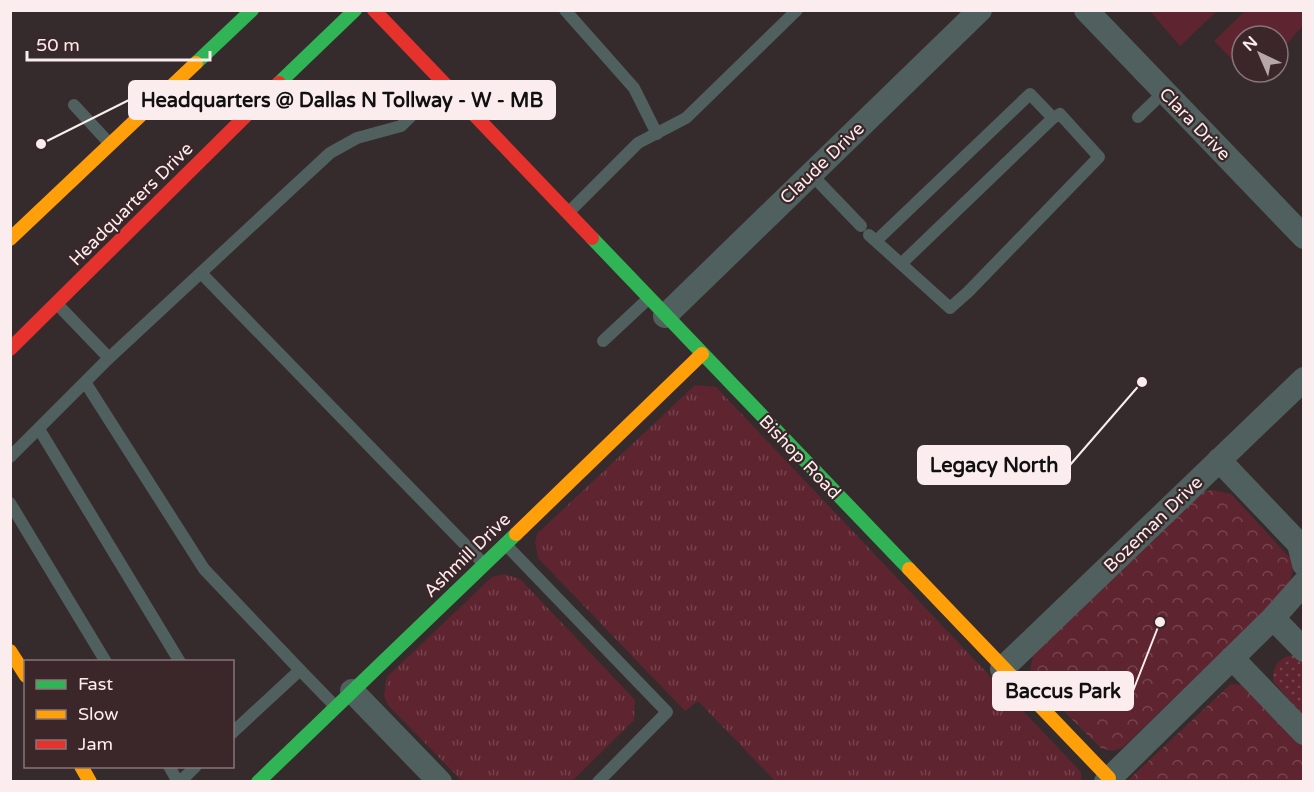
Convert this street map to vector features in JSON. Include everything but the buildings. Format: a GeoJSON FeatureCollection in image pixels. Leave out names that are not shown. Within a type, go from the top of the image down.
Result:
{"type":"FeatureCollection","features":[{"type":"Feature","properties":{"kind":"street"},"geometry":{"type":"LineString","coordinates":[[10,239],[252,10]]}},
{"type":"Feature","properties":{"kind":"street","name":"Headquarters Drive"},"geometry":{"type":"LineString","coordinates":[[10,349],[355,10]]}},
{"type":"Feature","properties":{"kind":"street","name":"Bishop Road"},"geometry":{"type":"LineString","coordinates":[[374,10],[1108,780],[1273,618],[1304,583]]}},
{"type":"Feature","properties":{"kind":"street","name":"Claude Drive"},"geometry":{"type":"LineString","coordinates":[[656,307],[811,174],[980,10]]}},
{"type":"Feature","properties":{"kind":"street","name":"Clara Drive"},"geometry":{"type":"LineString","coordinates":[[1086,10],[1304,237]]}},
{"type":"Feature","properties":{"kind":"street","name":"Ashmill Drive"},"geometry":{"type":"LineString","coordinates":[[258,782],[702,354]]}},
{"type":"Feature","properties":{"kind":"street","name":"Bozeman Drive"},"geometry":{"type":"LineString","coordinates":[[1002,669],[1304,379]]}},
{"type":"Feature","properties":{"kind":"street"},"geometry":{"type":"LineString","coordinates":[[1219,460],[1299,544],[1304,564]]}},
{"type":"Feature","properties":{"kind":"street"},"geometry":{"type":"LineString","coordinates":[[1273,618],[1304,650]]}},
{"type":"Feature","properties":{"kind":"street"},"geometry":{"type":"LineString","coordinates":[[10,651],[24,673]]}},
{"type":"Feature","properties":{"kind":"street"},"geometry":{"type":"LineString","coordinates":[[1232,658],[1304,733]]}},
{"type":"Feature","properties":{"kind":"street"},"geometry":{"type":"LineString","coordinates":[[344,699],[440,782]]}},
{"type":"Feature","properties":{"kind":"street"},"geometry":{"type":"LineString","coordinates":[[82,768],[90,782]]}},
{"type":"Feature","properties":{"kind":"lane"},"geometry":{"type":"LineString","coordinates":[[565,10],[634,88],[657,134]]}},
{"type":"Feature","properties":{"kind":"lane"},"geometry":{"type":"LineString","coordinates":[[568,213],[638,143],[686,118],[797,10]]}},
{"type":"Feature","properties":{"kind":"lane"},"geometry":{"type":"LineString","coordinates":[[10,457],[109,358],[330,153],[357,138],[401,126],[444,84]]}},
{"type":"Feature","properties":{"kind":"lane"},"geometry":{"type":"LineString","coordinates":[[1138,117],[1164,92]]}},
{"type":"Feature","properties":{"kind":"lane"},"geometry":{"type":"LineString","coordinates":[[868,234],[1030,94],[1053,118]]}},
{"type":"Feature","properties":{"kind":"lane"},"geometry":{"type":"LineString","coordinates":[[74,105],[110,144]]}},
{"type":"Feature","properties":{"kind":"lane"},"geometry":{"type":"LineString","coordinates":[[811,174],[868,234],[901,264],[950,308],[1103,152],[1060,114],[1053,118],[901,264]]}},
{"type":"Feature","properties":{"kind":"lane"},"geometry":{"type":"LineString","coordinates":[[201,273],[484,564]]}},
{"type":"Feature","properties":{"kind":"lane"},"geometry":{"type":"LineString","coordinates":[[57,304],[109,358]]}},
{"type":"Feature","properties":{"kind":"lane"},"geometry":{"type":"LineString","coordinates":[[603,341],[656,307]]}},
{"type":"Feature","properties":{"kind":"lane"},"geometry":{"type":"LineString","coordinates":[[85,382],[204,569],[300,670],[344,699]]}},
{"type":"Feature","properties":{"kind":"lane"},"geometry":{"type":"LineString","coordinates":[[39,429],[179,660]]}},
{"type":"Feature","properties":{"kind":"lane"},"geometry":{"type":"LineString","coordinates":[[10,503],[105,660]]}},
{"type":"Feature","properties":{"kind":"lane"},"geometry":{"type":"LineString","coordinates":[[505,544],[667,712],[598,782]]}},
{"type":"Feature","properties":{"kind":"lane"},"geometry":{"type":"LineString","coordinates":[[234,731],[300,670]]}},
{"type":"Feature","properties":{"kind":"lane"},"geometry":{"type":"LineString","coordinates":[[170,768],[179,782],[194,768]]}},
{"type":"Feature","properties":{"kind":"green space"},"geometry":{"type":"Polygon","coordinates":[[[1150,10],[1217,11],[1180,46],[1150,10]]]}},
{"type":"Feature","properties":{"kind":"green space"},"geometry":{"type":"Polygon","coordinates":[[[1246,10],[1303,11],[1303,26],[1290,40],[1290,24],[1232,24],[1246,10]]]}},
{"type":"Feature","properties":{"kind":"green space"},"geometry":{"type":"Polygon","coordinates":[[[1230,26],[1230,58],[1214,41],[1230,26]]]}},
{"type":"Feature","properties":{"kind":"green space"},"geometry":{"type":"Polygon","coordinates":[[[695,385],[716,387],[1081,772],[1081,781],[775,781],[698,701],[685,711],[538,558],[535,541],[538,533],[695,385]]]}},
{"type":"Feature","properties":{"kind":"green space"},"geometry":{"type":"Polygon","coordinates":[[[1212,490],[1231,494],[1292,560],[1294,567],[1288,589],[1122,748],[1112,751],[1101,748],[1034,682],[1030,672],[1033,655],[1203,492],[1212,490]]]}},
{"type":"Feature","properties":{"kind":"green space"},"geometry":{"type":"Polygon","coordinates":[[[504,574],[520,579],[635,700],[634,720],[572,781],[462,781],[388,705],[384,696],[387,677],[492,577],[504,574]]]}},
{"type":"Feature","properties":{"kind":"green space"},"geometry":{"type":"Polygon","coordinates":[[[1294,655],[1303,658],[1303,716],[1273,681],[1275,667],[1280,660],[1294,655]]]}},
{"type":"Feature","properties":{"kind":"green space"},"geometry":{"type":"Polygon","coordinates":[[[1231,684],[1243,685],[1303,744],[1303,781],[1126,782],[1231,684]]]}},
{"type":"Feature","properties":{"kind":"traffic: fast"},"geometry":{"type":"LineString","coordinates":[[196,63],[252,10]]}},
{"type":"Feature","properties":{"kind":"traffic: fast"},"geometry":{"type":"LineString","coordinates":[[279,83],[355,10]]}},
{"type":"Feature","properties":{"kind":"traffic: fast"},"geometry":{"type":"LineString","coordinates":[[592,238],[909,569]]}},
{"type":"Feature","properties":{"kind":"traffic: fast"},"geometry":{"type":"LineString","coordinates":[[258,782],[516,534]]}},
{"type":"Feature","properties":{"kind":"traffic: slow"},"geometry":{"type":"LineString","coordinates":[[10,239],[196,63]]}},
{"type":"Feature","properties":{"kind":"traffic: slow"},"geometry":{"type":"LineString","coordinates":[[516,534],[702,354]]}},
{"type":"Feature","properties":{"kind":"traffic: slow"},"geometry":{"type":"LineString","coordinates":[[909,569],[1109,778]]}},
{"type":"Feature","properties":{"kind":"traffic: slow"},"geometry":{"type":"LineString","coordinates":[[10,651],[24,673]]}},
{"type":"Feature","properties":{"kind":"traffic: slow"},"geometry":{"type":"LineString","coordinates":[[82,768],[90,782]]}},
{"type":"Feature","properties":{"kind":"traffic: jam"},"geometry":{"type":"LineString","coordinates":[[374,10],[592,238]]}},
{"type":"Feature","properties":{"kind":"traffic: jam"},"geometry":{"type":"LineString","coordinates":[[10,349],[279,83]]}},
{"type":"Feature","properties":{"kind":"place","name":"Headquarters @ Dallas N Tollway - W - MB"},"geometry":{"type":"Point","coordinates":[41,144]}},
{"type":"Feature","properties":{"kind":"place","name":"Legacy North"},"geometry":{"type":"Point","coordinates":[1142,382]}},
{"type":"Feature","properties":{"kind":"place","name":"Baccus Park"},"geometry":{"type":"Point","coordinates":[1160,622]}}]}
